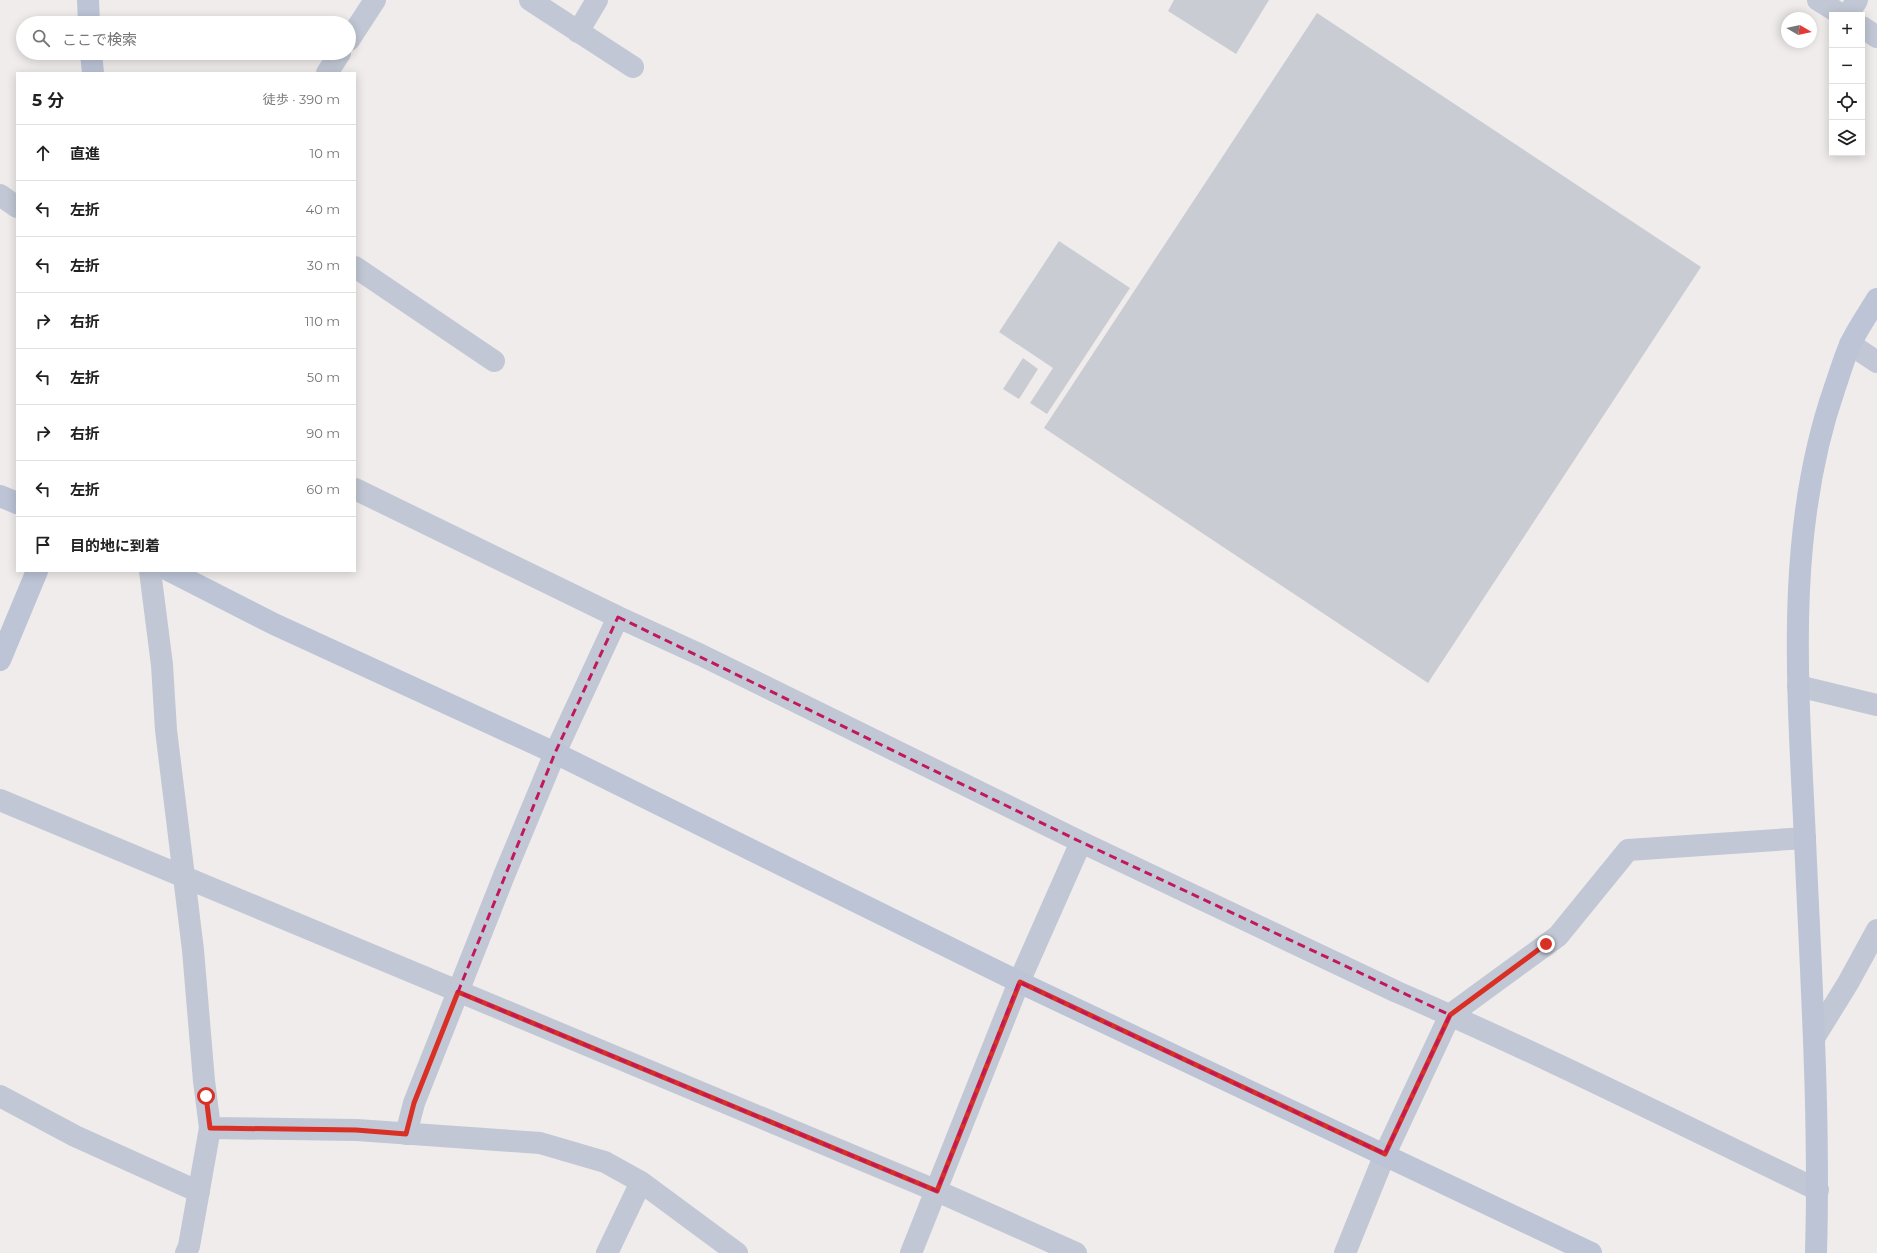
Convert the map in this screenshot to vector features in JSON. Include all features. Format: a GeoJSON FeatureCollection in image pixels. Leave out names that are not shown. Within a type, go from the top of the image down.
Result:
{"type":"FeatureCollection","features":[{"type":"Feature","properties":{"kind":"street"},"geometry":{"type":"LineString","coordinates":[[88,0],[89,16]]}},
{"type":"Feature","properties":{"kind":"street"},"geometry":{"type":"LineString","coordinates":[[356,29],[375,0]]}},
{"type":"Feature","properties":{"kind":"street"},"geometry":{"type":"LineString","coordinates":[[530,0],[632,67]]}},
{"type":"Feature","properties":{"kind":"street"},"geometry":{"type":"LineString","coordinates":[[578,32],[597,0]]}},
{"type":"Feature","properties":{"kind":"street"},"geometry":{"type":"LineString","coordinates":[[1818,0],[1837,12]]}},
{"type":"Feature","properties":{"kind":"street"},"geometry":{"type":"LineString","coordinates":[[1850,12],[1857,0]]}},
{"type":"Feature","properties":{"kind":"street"},"geometry":{"type":"LineString","coordinates":[[1865,29],[1877,37]]}},
{"type":"Feature","properties":{"kind":"street"},"geometry":{"type":"LineString","coordinates":[[92,60],[93,72]]}},
{"type":"Feature","properties":{"kind":"street"},"geometry":{"type":"LineString","coordinates":[[328,72],[335,60]]}},
{"type":"Feature","properties":{"kind":"street"},"geometry":{"type":"LineString","coordinates":[[0,195],[16,206]]}},
{"type":"Feature","properties":{"kind":"street"},"geometry":{"type":"LineString","coordinates":[[356,268],[494,361]]}},
{"type":"Feature","properties":{"kind":"street"},"geometry":{"type":"LineString","coordinates":[[1816,1253],[1818,1190],[1814,1038],[1798,686],[1799,572],[1808,491],[1822,424],[1850,344],[1877,299]]}},
{"type":"Feature","properties":{"kind":"street"},"geometry":{"type":"LineString","coordinates":[[1850,344],[1877,362]]}},
{"type":"Feature","properties":{"kind":"street"},"geometry":{"type":"LineString","coordinates":[[356,489],[618,617],[701,655],[1082,842],[1818,1190]]}},
{"type":"Feature","properties":{"kind":"street"},"geometry":{"type":"LineString","coordinates":[[0,496],[16,503]]}},
{"type":"Feature","properties":{"kind":"street"},"geometry":{"type":"LineString","coordinates":[[0,660],[37,572]]}},
{"type":"Feature","properties":{"kind":"street"},"geometry":{"type":"LineString","coordinates":[[150,572],[162,665],[166,730],[184,878],[210,1128],[199,1192],[193,1251]]}},
{"type":"Feature","properties":{"kind":"street"},"geometry":{"type":"LineString","coordinates":[[172,572],[274,624],[555,753],[1020,982],[1591,1253]]}},
{"type":"Feature","properties":{"kind":"street"},"geometry":{"type":"LineString","coordinates":[[406,1134],[414,1103],[505,873],[555,753],[618,617]]}},
{"type":"Feature","properties":{"kind":"street"},"geometry":{"type":"LineString","coordinates":[[1798,686],[1877,705]]}},
{"type":"Feature","properties":{"kind":"street"},"geometry":{"type":"LineString","coordinates":[[0,800],[937,1191],[1076,1253]]}},
{"type":"Feature","properties":{"kind":"street"},"geometry":{"type":"LineString","coordinates":[[1345,1253],[1385,1154],[1450,1015],[1558,936],[1628,850],[1805,838]]}},
{"type":"Feature","properties":{"kind":"street"},"geometry":{"type":"LineString","coordinates":[[911,1253],[1020,982],[1082,842]]}},
{"type":"Feature","properties":{"kind":"street"},"geometry":{"type":"LineString","coordinates":[[1814,1038],[1848,983],[1877,930]]}},
{"type":"Feature","properties":{"kind":"street"},"geometry":{"type":"LineString","coordinates":[[0,1096],[75,1136],[199,1192]]}},
{"type":"Feature","properties":{"kind":"street"},"geometry":{"type":"LineString","coordinates":[[210,1128],[356,1130],[540,1144],[605,1162],[641,1182],[737,1253]]}},
{"type":"Feature","properties":{"kind":"street"},"geometry":{"type":"LineString","coordinates":[[607,1253],[641,1182]]}},
{"type":"Feature","properties":{"kind":"highlighted area"},"geometry":{"type":"Polygon","coordinates":[[[618,617],[1081,842],[1450,1015],[1385,1154],[1019,982],[937,1191],[458,992],[555,753],[618,617]]]}},
{"type":"Feature","properties":{"kind":"building"},"geometry":{"type":"Polygon","coordinates":[[[1174,0],[1269,0],[1236,54],[1168,11],[1174,0]]]}},
{"type":"Feature","properties":{"kind":"building"},"geometry":{"type":"Polygon","coordinates":[[[1317,13],[1701,267],[1428,683],[1044,428],[1317,13]]]}},
{"type":"Feature","properties":{"kind":"building"},"geometry":{"type":"Polygon","coordinates":[[[1059,241],[1130,288],[1047,414],[1030,403],[1053,368],[999,332],[1059,241]]]}},
{"type":"Feature","properties":{"kind":"building"},"geometry":{"type":"Polygon","coordinates":[[[1023,358],[1038,369],[1019,399],[1003,389],[1023,358]]]}},
{"type":"Feature","properties":{"kind":"route"},"geometry":{"type":"LineString","coordinates":[[206,1096],[210,1128],[356,1130],[406,1134],[414,1103],[458,992],[937,1191],[1020,982],[1385,1154],[1450,1015],[1546,944]]}}]}
